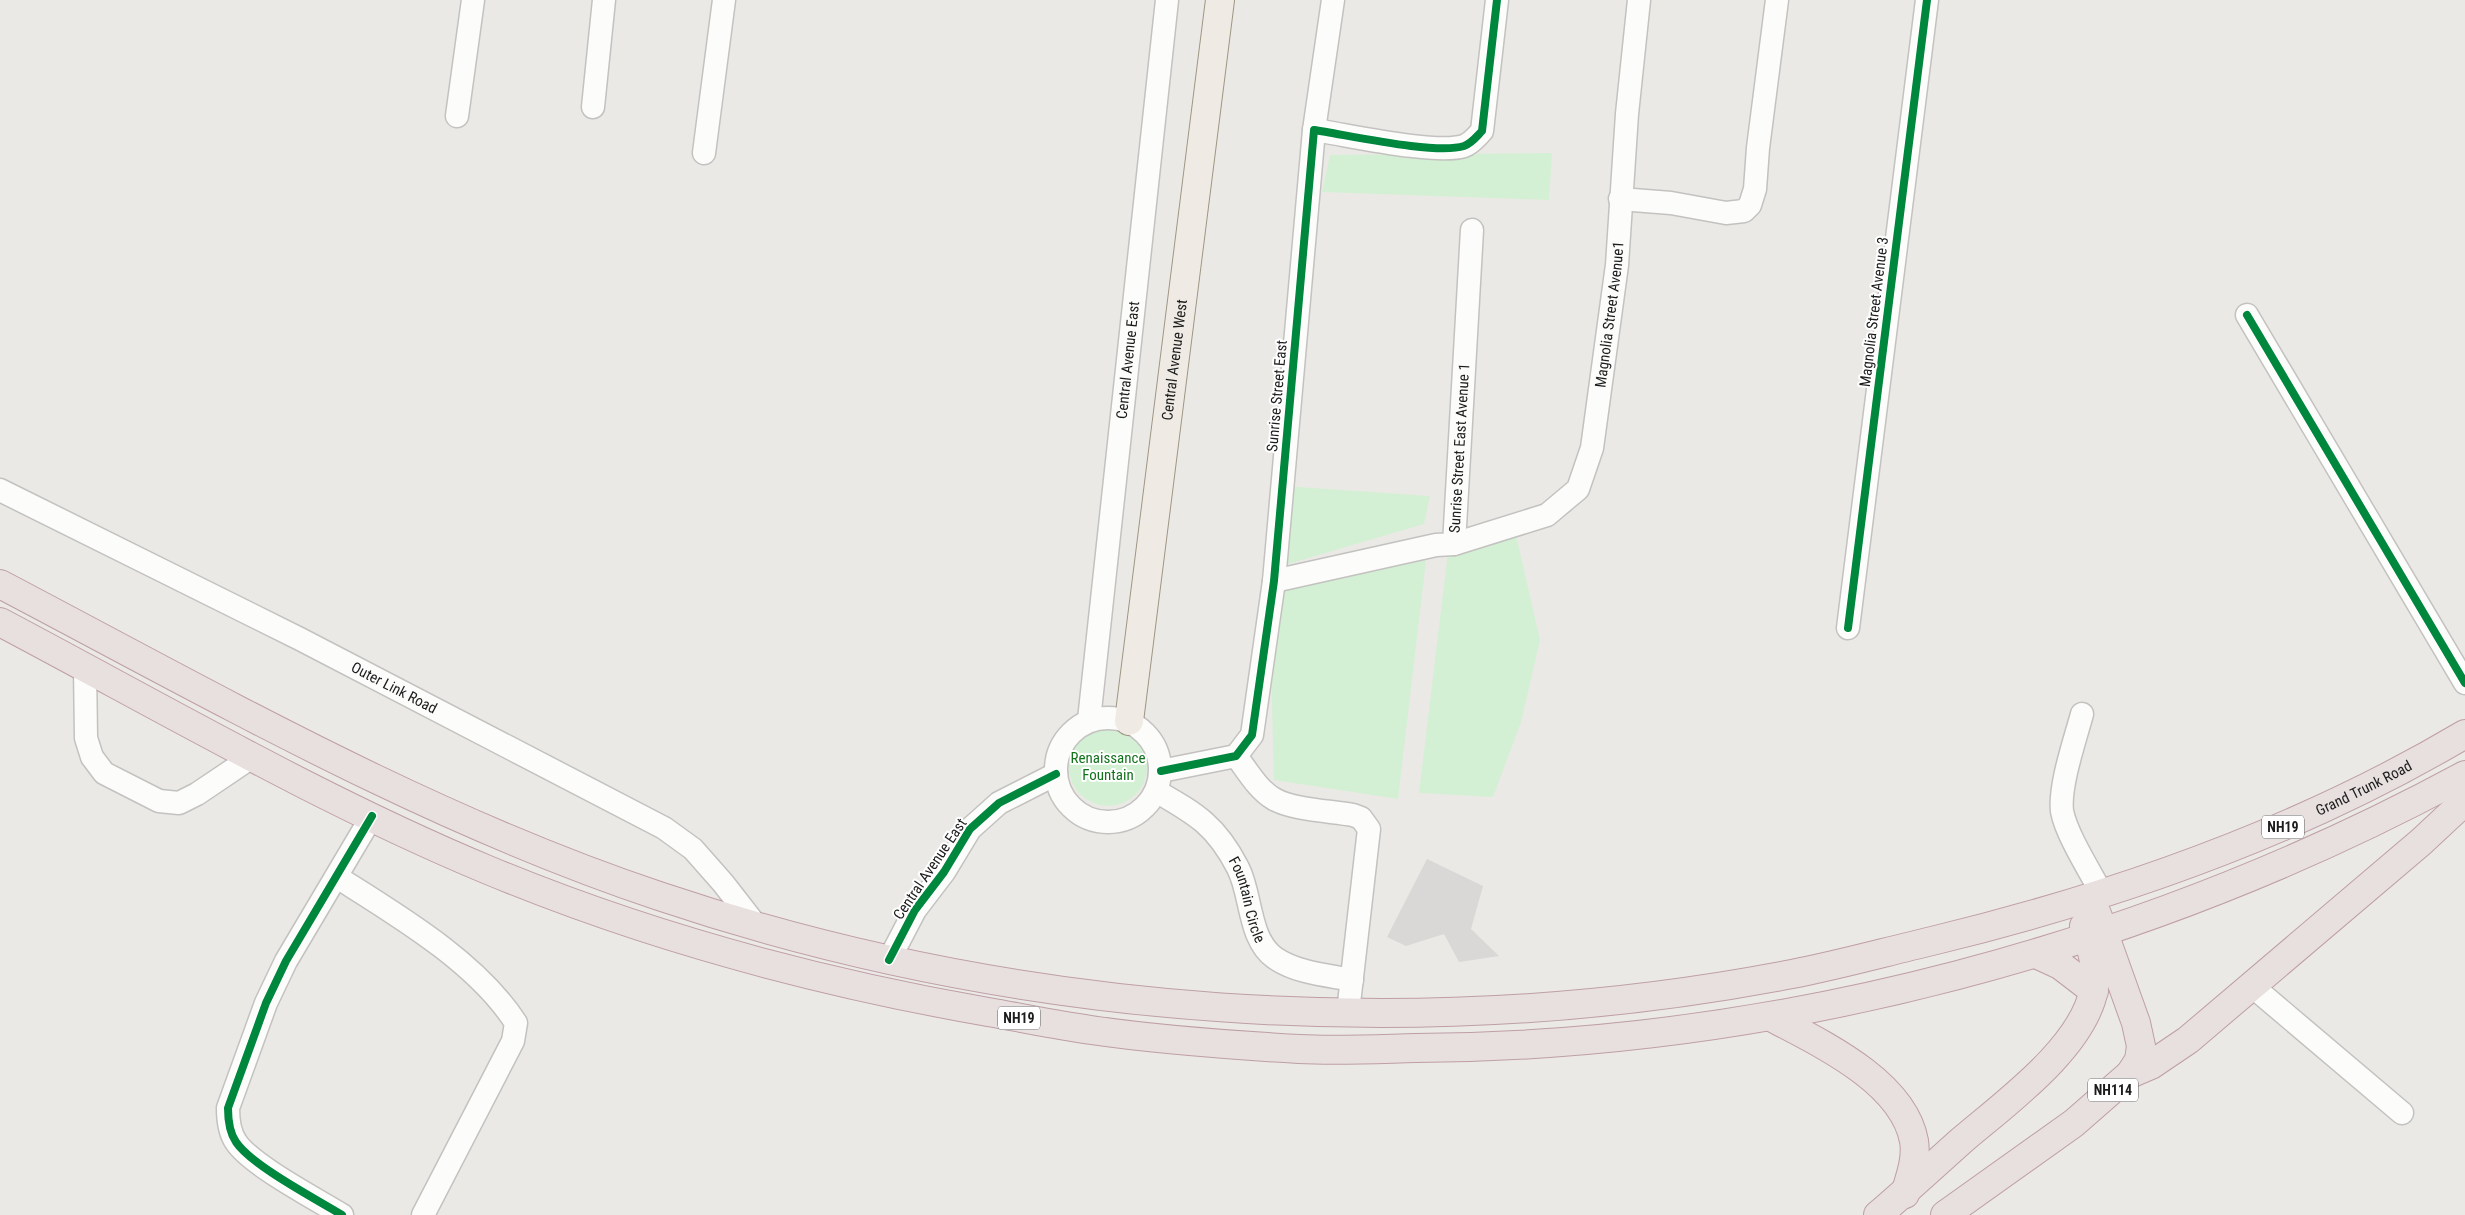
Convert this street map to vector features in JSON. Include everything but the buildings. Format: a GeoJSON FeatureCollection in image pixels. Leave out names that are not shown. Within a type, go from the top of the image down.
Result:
{"type":"FeatureCollection","features":[{"type":"Feature","properties":{"kind":"highway","name":"NH19"},"geometry":{"type":"LineString","coordinates":[[0,584],[302,743],[475,825],[576,867],[758,928],[889,960],[1000,981],[1199,1006],[1348,1012],[1485,1011],[1646,997],[1793,974],[1972,931],[2089,898]]}},
{"type":"Feature","properties":{"kind":"highway","name":"NH19"},"geometry":{"type":"LineString","coordinates":[[0,623],[252,756],[372,816],[514,880],[654,930],[748,960],[886,994],[1095,1031],[1306,1049],[1484,1048],[1656,1034],[1771,1017],[1959,974],[2036,954],[2238,881],[2405,808],[2465,775]]}},
{"type":"Feature","properties":{"kind":"highway","name":"Grand Trunk Road"},"geometry":{"type":"LineString","coordinates":[[2089,898],[2185,866],[2300,820],[2412,766],[2465,734]]}},
{"type":"Feature","properties":{"kind":"highway"},"geometry":{"type":"LineString","coordinates":[[2130,1074],[2151,1065],[2188,1040],[2421,842],[2465,801]]}},
{"type":"Feature","properties":{"kind":"highway","name":"NH114"},"geometry":{"type":"LineString","coordinates":[[1878,1215],[1905,1194],[2057,1056],[2074,1034],[2094,991],[2095,933],[2089,898]]}},
{"type":"Feature","properties":{"kind":"highway","name":"NH114"},"geometry":{"type":"LineString","coordinates":[[1945,1215],[2074,1123],[2130,1074],[2139,1060],[2141,1046],[2134,1016],[2095,933]]}},
{"type":"Feature","properties":{"kind":"highway"},"geometry":{"type":"LineString","coordinates":[[2036,954],[2060,965],[2094,991]]}},
{"type":"Feature","properties":{"kind":"highway"},"geometry":{"type":"LineString","coordinates":[[1771,1017],[1870,1075],[1890,1093],[1906,1118],[1914,1142],[1913,1165],[1905,1194]]}},
{"type":"Feature","properties":{"kind":"main road","name":"Central Avenue West"},"geometry":{"type":"LineString","coordinates":[[1130,721],[1220,0]]}},
{"type":"Feature","properties":{"kind":"street"},"geometry":{"type":"LineString","coordinates":[[457,116],[473,0]]}},
{"type":"Feature","properties":{"kind":"street"},"geometry":{"type":"LineString","coordinates":[[593,107],[604,0]]}},
{"type":"Feature","properties":{"kind":"street"},"geometry":{"type":"LineString","coordinates":[[704,152],[724,0]]}},
{"type":"Feature","properties":{"kind":"street","name":"Central Avenue East"},"geometry":{"type":"LineString","coordinates":[[1089,720],[1167,0]]}},
{"type":"Feature","properties":{"kind":"street","name":"Sunrise Street East"},"geometry":{"type":"LineString","coordinates":[[1236,756],[1252,735],[1274,581],[1314,130],[1333,0]]}},
{"type":"Feature","properties":{"kind":"street"},"geometry":{"type":"LineString","coordinates":[[1314,130],[1439,149],[1464,146],[1473,141],[1482,131],[1497,0]]}},
{"type":"Feature","properties":{"kind":"street","name":"Magnolia Street Avenue1"},"geometry":{"type":"LineString","coordinates":[[1454,544],[1547,515],[1578,489],[1592,448],[1618,265],[1620,199],[1639,0]]}},
{"type":"Feature","properties":{"kind":"street"},"geometry":{"type":"LineString","coordinates":[[1620,199],[1671,203],[1726,213],[1744,211],[1750,204],[1755,188],[1758,148],[1777,0]]}},
{"type":"Feature","properties":{"kind":"street","name":"Magnolia Street Avenue 3"},"geometry":{"type":"LineString","coordinates":[[1848,628],[1927,0]]}},
{"type":"Feature","properties":{"kind":"street","name":"Sunrise Street East Avenue 1"},"geometry":{"type":"LineString","coordinates":[[1274,581],[1436,545],[1454,544],[1472,230]]}},
{"type":"Feature","properties":{"kind":"street"},"geometry":{"type":"LineString","coordinates":[[2247,316],[2465,683]]}},
{"type":"Feature","properties":{"kind":"street","name":"Outer Link Road"},"geometry":{"type":"LineString","coordinates":[[0,490],[300,639],[664,828],[693,849],[723,883],[758,928]]}},
{"type":"Feature","properties":{"kind":"street"},"geometry":{"type":"LineString","coordinates":[[85,667],[86,738],[92,757],[104,773],[159,801],[179,803],[198,794],[252,756]]}},
{"type":"Feature","properties":{"kind":"street"},"geometry":{"type":"LineString","coordinates":[[2082,714],[2062,794],[2063,813],[2089,898]]}},
{"type":"Feature","properties":{"kind":"street"},"geometry":{"type":"LineString","coordinates":[[1109,717],[1130,721],[1146,733],[1157,750],[1158,781],[1144,808],[1127,819],[1107,822],[1086,818],[1070,806],[1058,789],[1056,774],[1060,748],[1072,731],[1089,720],[1109,717]]}},
{"type":"Feature","properties":{"kind":"street"},"geometry":{"type":"LineString","coordinates":[[1158,781],[1236,756],[1261,789],[1275,800],[1298,806],[1353,815],[1361,818],[1368,826],[1348,1012]]}},
{"type":"Feature","properties":{"kind":"street","name":"Central Avenue East"},"geometry":{"type":"LineString","coordinates":[[889,960],[915,910],[944,872],[970,829],[999,803],[1056,774]]}},
{"type":"Feature","properties":{"kind":"street","name":"Fountain Circle"},"geometry":{"type":"LineString","coordinates":[[1158,781],[1213,830],[1239,869],[1262,944],[1274,957],[1293,968],[1352,980]]}},
{"type":"Feature","properties":{"kind":"street"},"geometry":{"type":"LineString","coordinates":[[342,1215],[257,1162],[236,1142],[229,1126],[228,1108],[266,1003],[286,961],[337,878],[372,816]]}},
{"type":"Feature","properties":{"kind":"street"},"geometry":{"type":"LineString","coordinates":[[337,878],[419,929],[476,977],[508,1010],[516,1023],[513,1041],[423,1215]]}},
{"type":"Feature","properties":{"kind":"street"},"geometry":{"type":"LineString","coordinates":[[2252,986],[2402,1113]]}},
{"type":"Feature","properties":{"kind":"shaded area"},"geometry":{"type":"Polygon","coordinates":[[[1427,859],[1483,886],[1471,929],[1499,956],[1459,962],[1444,934],[1406,946],[1387,937],[1427,859]]]}},
{"type":"Feature","properties":{"kind":"green space"},"geometry":{"type":"Polygon","coordinates":[[[1552,153],[1549,200],[1322,192],[1330,155],[1552,153]]]}},
{"type":"Feature","properties":{"kind":"green space"},"geometry":{"type":"Polygon","coordinates":[[[1283,486],[1430,496],[1424,524],[1278,567],[1283,486]]]}},
{"type":"Feature","properties":{"kind":"green space"},"geometry":{"type":"Polygon","coordinates":[[[1451,527],[1516,535],[1540,640],[1521,722],[1493,797],[1419,793],[1451,527]]]}},
{"type":"Feature","properties":{"kind":"green space"},"geometry":{"type":"Polygon","coordinates":[[[1426,560],[1398,799],[1274,780],[1269,592],[1426,560]]]}},
{"type":"Feature","properties":{"kind":"green space","name":"Renaissance Fountain"},"geometry":{"type":"Polygon","coordinates":[[[1108,728],[1123,731],[1136,739],[1144,752],[1147,767],[1144,782],[1136,795],[1123,803],[1108,806],[1093,803],[1080,795],[1072,782],[1069,767],[1072,752],[1080,739],[1093,731],[1108,728]]]}},
{"type":"Feature","properties":{"kind":"cycle path"},"geometry":{"type":"LineString","coordinates":[[1161,771],[1236,756],[1252,735],[1274,581],[1314,130],[1434,148],[1451,148],[1464,146],[1469,143],[1482,131],[1497,0]]}},
{"type":"Feature","properties":{"kind":"cycle path"},"geometry":{"type":"LineString","coordinates":[[1848,628],[1927,0]]}},
{"type":"Feature","properties":{"kind":"cycle path"},"geometry":{"type":"LineString","coordinates":[[2247,315],[2465,683]]}},
{"type":"Feature","properties":{"kind":"cycle path"},"geometry":{"type":"LineString","coordinates":[[889,960],[915,910],[944,872],[970,829],[999,803],[1056,774]]}},
{"type":"Feature","properties":{"kind":"cycle path"},"geometry":{"type":"LineString","coordinates":[[342,1215],[269,1171],[244,1151],[236,1142],[230,1130],[228,1108],[266,1003],[286,961],[372,816]]}}]}
